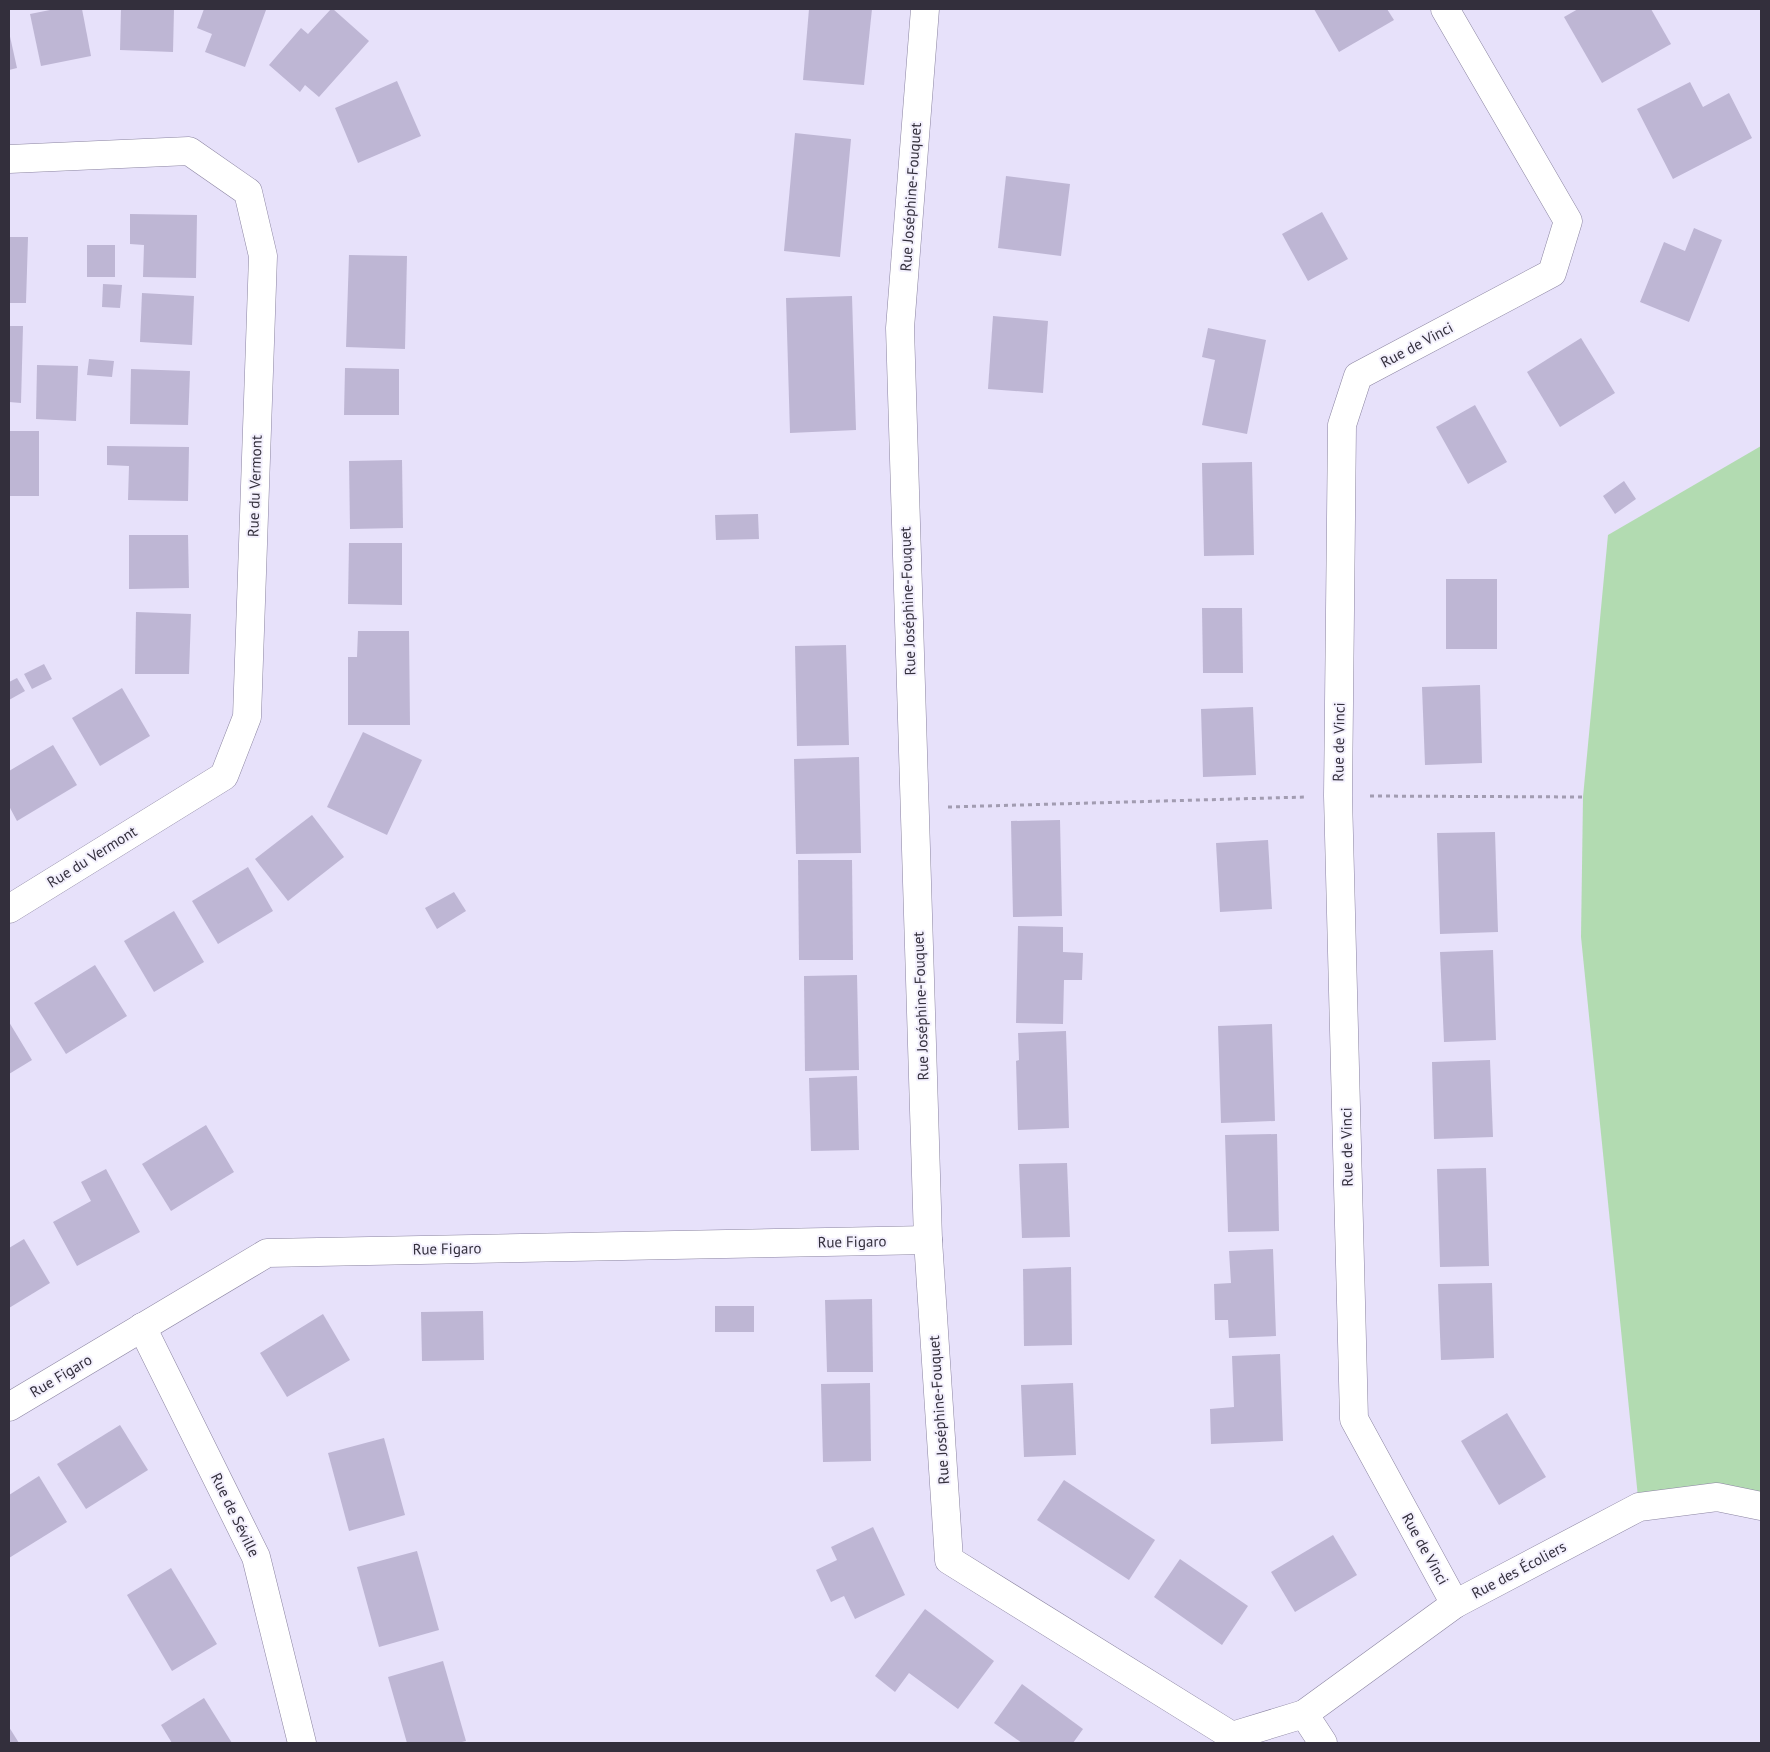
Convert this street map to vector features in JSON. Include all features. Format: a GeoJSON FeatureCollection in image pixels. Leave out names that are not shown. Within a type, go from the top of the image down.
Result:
{"type":"FeatureCollection","features":[{"type":"Feature","properties":{"kind":"street","name":"Rue Joséphine-Fouquet"},"geometry":{"type":"LineString","coordinates":[[925,9],[900,328],[928,1240],[949,1560],[1232,1736],[1304,1714]]}},
{"type":"Feature","properties":{"kind":"street","name":"Rue de Vinci"},"geometry":{"type":"LineString","coordinates":[[1445,9],[1568,221],[1552,273],[1358,376],[1342,425],[1338,796],[1354,1419],[1455,1604]]}},
{"type":"Feature","properties":{"kind":"street","name":"Rue du Vermont"},"geometry":{"type":"LineString","coordinates":[[9,159],[189,151],[248,192],[263,256],[247,717],[224,776],[9,908]]}},
{"type":"Feature","properties":{"kind":"street","name":"Rue Figaro"},"geometry":{"type":"LineString","coordinates":[[9,1407],[267,1253],[928,1240]]}},
{"type":"Feature","properties":{"kind":"street","name":"Rue de Séville"},"geometry":{"type":"LineString","coordinates":[[142,1327],[256,1557],[302,1743]]}},
{"type":"Feature","properties":{"kind":"street","name":"Rue des Écoliers"},"geometry":{"type":"LineString","coordinates":[[1304,1714],[1455,1604],[1639,1507],[1717,1497],[1761,1506]]}},
{"type":"Feature","properties":{"kind":"street"},"geometry":{"type":"LineString","coordinates":[[1304,1714],[1323,1743]]}},
{"type":"Feature","properties":{"kind":"path"},"geometry":{"type":"LineString","coordinates":[[915,808],[1338,796],[1583,797]]}},
{"type":"Feature","properties":{"kind":"green space"},"geometry":{"type":"Polygon","coordinates":[[[1761,446],[1761,1506],[1639,1507],[1581,937],[1583,797],[1608,535],[1761,446]]]}},
{"type":"Feature","properties":{"kind":"building"},"geometry":{"type":"Polygon","coordinates":[[[55,9],[82,9],[91,56],[41,66],[30,14],[55,9]]]}},
{"type":"Feature","properties":{"kind":"building"},"geometry":{"type":"Polygon","coordinates":[[[121,9],[174,9],[173,52],[120,50],[121,9]]]}},
{"type":"Feature","properties":{"kind":"building"},"geometry":{"type":"Polygon","coordinates":[[[204,9],[266,10],[245,67],[205,52],[212,34],[197,28],[204,9]]]}},
{"type":"Feature","properties":{"kind":"building"},"geometry":{"type":"Polygon","coordinates":[[[331,9],[369,41],[319,97],[305,85],[300,92],[269,65],[301,28],[308,34],[331,9]]]}},
{"type":"Feature","properties":{"kind":"building"},"geometry":{"type":"Polygon","coordinates":[[[809,9],[872,9],[864,85],[803,80],[809,9]]]}},
{"type":"Feature","properties":{"kind":"building"},"geometry":{"type":"Polygon","coordinates":[[[1314,9],[1387,9],[1394,20],[1339,52],[1314,9]]]}},
{"type":"Feature","properties":{"kind":"building"},"geometry":{"type":"Polygon","coordinates":[[[1578,9],[1651,9],[1671,44],[1602,83],[1564,17],[1578,9]]]}},
{"type":"Feature","properties":{"kind":"building"},"geometry":{"type":"Polygon","coordinates":[[[9,32],[17,68],[9,70],[9,32]]]}},
{"type":"Feature","properties":{"kind":"building"},"geometry":{"type":"Polygon","coordinates":[[[397,81],[421,136],[358,163],[335,108],[397,81]]]}},
{"type":"Feature","properties":{"kind":"building"},"geometry":{"type":"Polygon","coordinates":[[[1690,82],[1703,107],[1729,93],[1752,138],[1673,179],[1637,109],[1690,82]]]}},
{"type":"Feature","properties":{"kind":"building"},"geometry":{"type":"Polygon","coordinates":[[[795,133],[851,139],[840,257],[784,251],[795,133]]]}},
{"type":"Feature","properties":{"kind":"building"},"geometry":{"type":"Polygon","coordinates":[[[1006,176],[1070,184],[1061,256],[998,248],[1006,176]]]}},
{"type":"Feature","properties":{"kind":"building"},"geometry":{"type":"Polygon","coordinates":[[[1322,212],[1348,259],[1308,281],[1282,234],[1322,212]]]}},
{"type":"Feature","properties":{"kind":"building"},"geometry":{"type":"Polygon","coordinates":[[[130,214],[197,215],[196,278],[143,277],[144,245],[130,244],[130,214]]]}},
{"type":"Feature","properties":{"kind":"building"},"geometry":{"type":"Polygon","coordinates":[[[1694,228],[1722,240],[1689,322],[1640,302],[1664,242],[1685,251],[1694,228]]]}},
{"type":"Feature","properties":{"kind":"building"},"geometry":{"type":"Polygon","coordinates":[[[9,237],[28,237],[26,303],[9,303],[9,237]]]}},
{"type":"Feature","properties":{"kind":"building"},"geometry":{"type":"Polygon","coordinates":[[[87,245],[115,245],[115,277],[87,277],[87,245]]]}},
{"type":"Feature","properties":{"kind":"building"},"geometry":{"type":"Polygon","coordinates":[[[349,255],[407,256],[405,349],[346,347],[349,255]]]}},
{"type":"Feature","properties":{"kind":"building"},"geometry":{"type":"Polygon","coordinates":[[[103,284],[122,285],[120,308],[102,307],[103,284]]]}},
{"type":"Feature","properties":{"kind":"building"},"geometry":{"type":"Polygon","coordinates":[[[142,293],[194,296],[192,345],[140,342],[142,293]]]}},
{"type":"Feature","properties":{"kind":"building"},"geometry":{"type":"Polygon","coordinates":[[[852,296],[856,430],[790,433],[786,298],[852,296]]]}},
{"type":"Feature","properties":{"kind":"building"},"geometry":{"type":"Polygon","coordinates":[[[993,316],[1048,321],[1043,393],[988,389],[993,316]]]}},
{"type":"Feature","properties":{"kind":"building"},"geometry":{"type":"Polygon","coordinates":[[[9,326],[23,326],[21,403],[9,402],[9,326]]]}},
{"type":"Feature","properties":{"kind":"building"},"geometry":{"type":"Polygon","coordinates":[[[1208,328],[1266,340],[1247,434],[1202,425],[1215,360],[1202,357],[1208,328]]]}},
{"type":"Feature","properties":{"kind":"building"},"geometry":{"type":"Polygon","coordinates":[[[1581,338],[1615,393],[1560,427],[1527,372],[1581,338]]]}},
{"type":"Feature","properties":{"kind":"building"},"geometry":{"type":"Polygon","coordinates":[[[89,359],[114,361],[112,377],[87,375],[89,359]]]}},
{"type":"Feature","properties":{"kind":"building"},"geometry":{"type":"Polygon","coordinates":[[[37,365],[78,366],[76,421],[36,419],[37,365]]]}},
{"type":"Feature","properties":{"kind":"building"},"geometry":{"type":"Polygon","coordinates":[[[345,368],[399,369],[399,415],[344,415],[345,368]]]}},
{"type":"Feature","properties":{"kind":"building"},"geometry":{"type":"Polygon","coordinates":[[[131,369],[190,371],[188,425],[130,424],[131,369]]]}},
{"type":"Feature","properties":{"kind":"building"},"geometry":{"type":"Polygon","coordinates":[[[1475,405],[1507,462],[1468,484],[1436,427],[1475,405]]]}},
{"type":"Feature","properties":{"kind":"building"},"geometry":{"type":"Polygon","coordinates":[[[9,431],[39,431],[39,496],[9,496],[9,431]]]}},
{"type":"Feature","properties":{"kind":"building"},"geometry":{"type":"Polygon","coordinates":[[[107,446],[189,447],[188,501],[128,500],[129,466],[107,465],[107,446]]]}},
{"type":"Feature","properties":{"kind":"building"},"geometry":{"type":"Polygon","coordinates":[[[402,460],[403,528],[350,529],[349,461],[402,460]]]}},
{"type":"Feature","properties":{"kind":"building"},"geometry":{"type":"Polygon","coordinates":[[[1252,462],[1254,555],[1204,556],[1202,463],[1252,462]]]}},
{"type":"Feature","properties":{"kind":"building"},"geometry":{"type":"Polygon","coordinates":[[[1624,481],[1636,499],[1615,514],[1603,496],[1624,481]]]}},
{"type":"Feature","properties":{"kind":"building"},"geometry":{"type":"Polygon","coordinates":[[[758,514],[759,539],[716,540],[715,515],[758,514]]]}},
{"type":"Feature","properties":{"kind":"building"},"geometry":{"type":"Polygon","coordinates":[[[129,535],[188,535],[189,588],[129,589],[129,535]]]}},
{"type":"Feature","properties":{"kind":"building"},"geometry":{"type":"Polygon","coordinates":[[[349,543],[402,543],[402,605],[348,604],[349,543]]]}},
{"type":"Feature","properties":{"kind":"building"},"geometry":{"type":"Polygon","coordinates":[[[1446,579],[1497,579],[1497,649],[1446,649],[1446,579]]]}},
{"type":"Feature","properties":{"kind":"building"},"geometry":{"type":"Polygon","coordinates":[[[1202,608],[1242,608],[1243,673],[1203,673],[1202,608]]]}},
{"type":"Feature","properties":{"kind":"building"},"geometry":{"type":"Polygon","coordinates":[[[136,612],[191,614],[189,674],[135,674],[136,612]]]}},
{"type":"Feature","properties":{"kind":"building"},"geometry":{"type":"Polygon","coordinates":[[[358,631],[409,631],[410,725],[348,725],[348,657],[357,657],[358,631]]]}},
{"type":"Feature","properties":{"kind":"building"},"geometry":{"type":"Polygon","coordinates":[[[846,645],[849,745],[797,746],[795,646],[846,645]]]}},
{"type":"Feature","properties":{"kind":"building"},"geometry":{"type":"Polygon","coordinates":[[[44,664],[52,679],[32,689],[24,674],[44,664]]]}},
{"type":"Feature","properties":{"kind":"building"},"geometry":{"type":"Polygon","coordinates":[[[17,678],[25,691],[9,700],[9,682],[17,678]]]}},
{"type":"Feature","properties":{"kind":"building"},"geometry":{"type":"Polygon","coordinates":[[[1480,685],[1482,763],[1425,765],[1422,687],[1480,685]]]}},
{"type":"Feature","properties":{"kind":"building"},"geometry":{"type":"Polygon","coordinates":[[[122,688],[150,736],[100,766],[72,718],[122,688]]]}},
{"type":"Feature","properties":{"kind":"building"},"geometry":{"type":"Polygon","coordinates":[[[1253,707],[1256,775],[1203,777],[1201,709],[1253,707]]]}},
{"type":"Feature","properties":{"kind":"building"},"geometry":{"type":"Polygon","coordinates":[[[363,732],[422,760],[387,835],[327,807],[363,732]]]}},
{"type":"Feature","properties":{"kind":"building"},"geometry":{"type":"Polygon","coordinates":[[[53,745],[77,785],[17,821],[9,806],[9,771],[53,745]]]}},
{"type":"Feature","properties":{"kind":"building"},"geometry":{"type":"Polygon","coordinates":[[[859,757],[861,853],[796,854],[794,759],[859,757]]]}},
{"type":"Feature","properties":{"kind":"building"},"geometry":{"type":"Polygon","coordinates":[[[312,815],[344,857],[288,901],[255,859],[312,815]]]}},
{"type":"Feature","properties":{"kind":"building"},"geometry":{"type":"Polygon","coordinates":[[[1060,820],[1062,916],[1013,917],[1011,821],[1060,820]]]}},
{"type":"Feature","properties":{"kind":"building"},"geometry":{"type":"Polygon","coordinates":[[[1495,832],[1498,932],[1440,934],[1437,833],[1495,832]]]}},
{"type":"Feature","properties":{"kind":"building"},"geometry":{"type":"Polygon","coordinates":[[[1268,840],[1272,909],[1220,912],[1216,843],[1268,840]]]}},
{"type":"Feature","properties":{"kind":"building"},"geometry":{"type":"Polygon","coordinates":[[[798,860],[852,860],[853,960],[799,960],[798,860]]]}},
{"type":"Feature","properties":{"kind":"building"},"geometry":{"type":"Polygon","coordinates":[[[248,867],[273,911],[218,944],[192,901],[248,867]]]}},
{"type":"Feature","properties":{"kind":"building"},"geometry":{"type":"Polygon","coordinates":[[[454,892],[466,911],[437,929],[425,908],[454,892]]]}},
{"type":"Feature","properties":{"kind":"building"},"geometry":{"type":"Polygon","coordinates":[[[174,911],[204,962],[154,992],[124,941],[174,911]]]}},
{"type":"Feature","properties":{"kind":"building"},"geometry":{"type":"Polygon","coordinates":[[[1018,926],[1063,927],[1063,952],[1083,953],[1082,980],[1064,980],[1063,1024],[1016,1023],[1018,926]]]}},
{"type":"Feature","properties":{"kind":"building"},"geometry":{"type":"Polygon","coordinates":[[[1493,950],[1496,1040],[1444,1042],[1440,952],[1493,950]]]}},
{"type":"Feature","properties":{"kind":"building"},"geometry":{"type":"Polygon","coordinates":[[[95,965],[127,1016],[66,1054],[34,1003],[95,965]]]}},
{"type":"Feature","properties":{"kind":"building"},"geometry":{"type":"Polygon","coordinates":[[[857,975],[859,1070],[805,1071],[804,976],[857,975]]]}},
{"type":"Feature","properties":{"kind":"building"},"geometry":{"type":"Polygon","coordinates":[[[9,1022],[32,1060],[9,1074],[9,1022]]]}},
{"type":"Feature","properties":{"kind":"building"},"geometry":{"type":"Polygon","coordinates":[[[1272,1024],[1275,1121],[1221,1123],[1218,1026],[1272,1024]]]}},
{"type":"Feature","properties":{"kind":"building"},"geometry":{"type":"Polygon","coordinates":[[[1066,1031],[1069,1128],[1018,1130],[1016,1061],[1019,1060],[1018,1033],[1066,1031]]]}},
{"type":"Feature","properties":{"kind":"building"},"geometry":{"type":"Polygon","coordinates":[[[1490,1060],[1493,1137],[1434,1139],[1432,1062],[1490,1060]]]}},
{"type":"Feature","properties":{"kind":"building"},"geometry":{"type":"Polygon","coordinates":[[[857,1076],[859,1150],[811,1151],[809,1078],[857,1076]]]}},
{"type":"Feature","properties":{"kind":"building"},"geometry":{"type":"Polygon","coordinates":[[[206,1125],[234,1172],[171,1211],[142,1164],[206,1125]]]}},
{"type":"Feature","properties":{"kind":"building"},"geometry":{"type":"Polygon","coordinates":[[[1277,1134],[1279,1231],[1228,1232],[1225,1135],[1277,1134]]]}},
{"type":"Feature","properties":{"kind":"building"},"geometry":{"type":"Polygon","coordinates":[[[1067,1163],[1070,1237],[1022,1238],[1019,1164],[1067,1163]]]}},
{"type":"Feature","properties":{"kind":"building"},"geometry":{"type":"Polygon","coordinates":[[[1486,1168],[1489,1266],[1440,1267],[1437,1169],[1486,1168]]]}},
{"type":"Feature","properties":{"kind":"building"},"geometry":{"type":"Polygon","coordinates":[[[106,1169],[140,1232],[77,1266],[53,1222],[91,1201],[81,1182],[106,1169]]]}},
{"type":"Feature","properties":{"kind":"building"},"geometry":{"type":"Polygon","coordinates":[[[24,1239],[50,1283],[9,1308],[9,1248],[24,1239]]]}},
{"type":"Feature","properties":{"kind":"building"},"geometry":{"type":"Polygon","coordinates":[[[1273,1249],[1276,1336],[1229,1338],[1228,1320],[1215,1320],[1214,1284],[1231,1283],[1229,1251],[1273,1249]]]}},
{"type":"Feature","properties":{"kind":"building"},"geometry":{"type":"Polygon","coordinates":[[[1071,1267],[1072,1345],[1024,1346],[1023,1269],[1071,1267]]]}},
{"type":"Feature","properties":{"kind":"building"},"geometry":{"type":"Polygon","coordinates":[[[1492,1283],[1494,1358],[1441,1360],[1438,1284],[1492,1283]]]}},
{"type":"Feature","properties":{"kind":"building"},"geometry":{"type":"Polygon","coordinates":[[[872,1299],[873,1372],[827,1372],[825,1300],[872,1299]]]}},
{"type":"Feature","properties":{"kind":"building"},"geometry":{"type":"Polygon","coordinates":[[[715,1306],[754,1306],[754,1332],[715,1332],[715,1306]]]}},
{"type":"Feature","properties":{"kind":"building"},"geometry":{"type":"Polygon","coordinates":[[[483,1311],[484,1360],[422,1361],[421,1312],[483,1311]]]}},
{"type":"Feature","properties":{"kind":"building"},"geometry":{"type":"Polygon","coordinates":[[[323,1314],[350,1360],[287,1397],[260,1353],[323,1314]]]}},
{"type":"Feature","properties":{"kind":"building"},"geometry":{"type":"Polygon","coordinates":[[[1280,1354],[1283,1441],[1211,1444],[1210,1409],[1234,1407],[1232,1356],[1280,1354]]]}},
{"type":"Feature","properties":{"kind":"building"},"geometry":{"type":"Polygon","coordinates":[[[870,1383],[871,1461],[823,1462],[821,1384],[870,1383]]]}},
{"type":"Feature","properties":{"kind":"building"},"geometry":{"type":"Polygon","coordinates":[[[1073,1383],[1076,1455],[1024,1457],[1021,1385],[1073,1383]]]}},
{"type":"Feature","properties":{"kind":"building"},"geometry":{"type":"Polygon","coordinates":[[[1507,1413],[1546,1477],[1499,1505],[1461,1441],[1507,1413]]]}},
{"type":"Feature","properties":{"kind":"building"},"geometry":{"type":"Polygon","coordinates":[[[120,1425],[148,1470],[86,1509],[57,1464],[120,1425]]]}},
{"type":"Feature","properties":{"kind":"building"},"geometry":{"type":"Polygon","coordinates":[[[384,1438],[405,1515],[349,1531],[328,1453],[384,1438]]]}},
{"type":"Feature","properties":{"kind":"building"},"geometry":{"type":"Polygon","coordinates":[[[39,1476],[67,1522],[9,1558],[9,1495],[39,1476]]]}},
{"type":"Feature","properties":{"kind":"building"},"geometry":{"type":"Polygon","coordinates":[[[1064,1480],[1155,1540],[1129,1580],[1037,1520],[1064,1480]]]}},
{"type":"Feature","properties":{"kind":"building"},"geometry":{"type":"Polygon","coordinates":[[[873,1527],[905,1595],[855,1619],[844,1596],[831,1602],[816,1570],[837,1560],[831,1547],[873,1527]]]}},
{"type":"Feature","properties":{"kind":"building"},"geometry":{"type":"Polygon","coordinates":[[[1333,1535],[1357,1575],[1295,1612],[1271,1572],[1333,1535]]]}},
{"type":"Feature","properties":{"kind":"building"},"geometry":{"type":"Polygon","coordinates":[[[417,1551],[439,1630],[379,1647],[357,1567],[417,1551]]]}},
{"type":"Feature","properties":{"kind":"building"},"geometry":{"type":"Polygon","coordinates":[[[1180,1559],[1248,1606],[1222,1645],[1154,1597],[1180,1559]]]}},
{"type":"Feature","properties":{"kind":"building"},"geometry":{"type":"Polygon","coordinates":[[[171,1568],[217,1644],[172,1671],[127,1595],[171,1568]]]}},
{"type":"Feature","properties":{"kind":"building"},"geometry":{"type":"Polygon","coordinates":[[[925,1609],[994,1661],[958,1709],[909,1673],[895,1692],[875,1676],[925,1609]]]}},
{"type":"Feature","properties":{"kind":"building"},"geometry":{"type":"Polygon","coordinates":[[[443,1661],[466,1741],[458,1743],[407,1743],[388,1677],[443,1661]]]}},
{"type":"Feature","properties":{"kind":"building"},"geometry":{"type":"Polygon","coordinates":[[[1022,1684],[1083,1729],[1073,1743],[1022,1743],[994,1723],[1022,1684]]]}},
{"type":"Feature","properties":{"kind":"building"},"geometry":{"type":"Polygon","coordinates":[[[204,1698],[232,1743],[172,1743],[161,1725],[204,1698]]]}},
{"type":"Feature","properties":{"kind":"building"},"geometry":{"type":"Polygon","coordinates":[[[9,1727],[19,1743],[9,1743],[9,1727]]]}}]}
